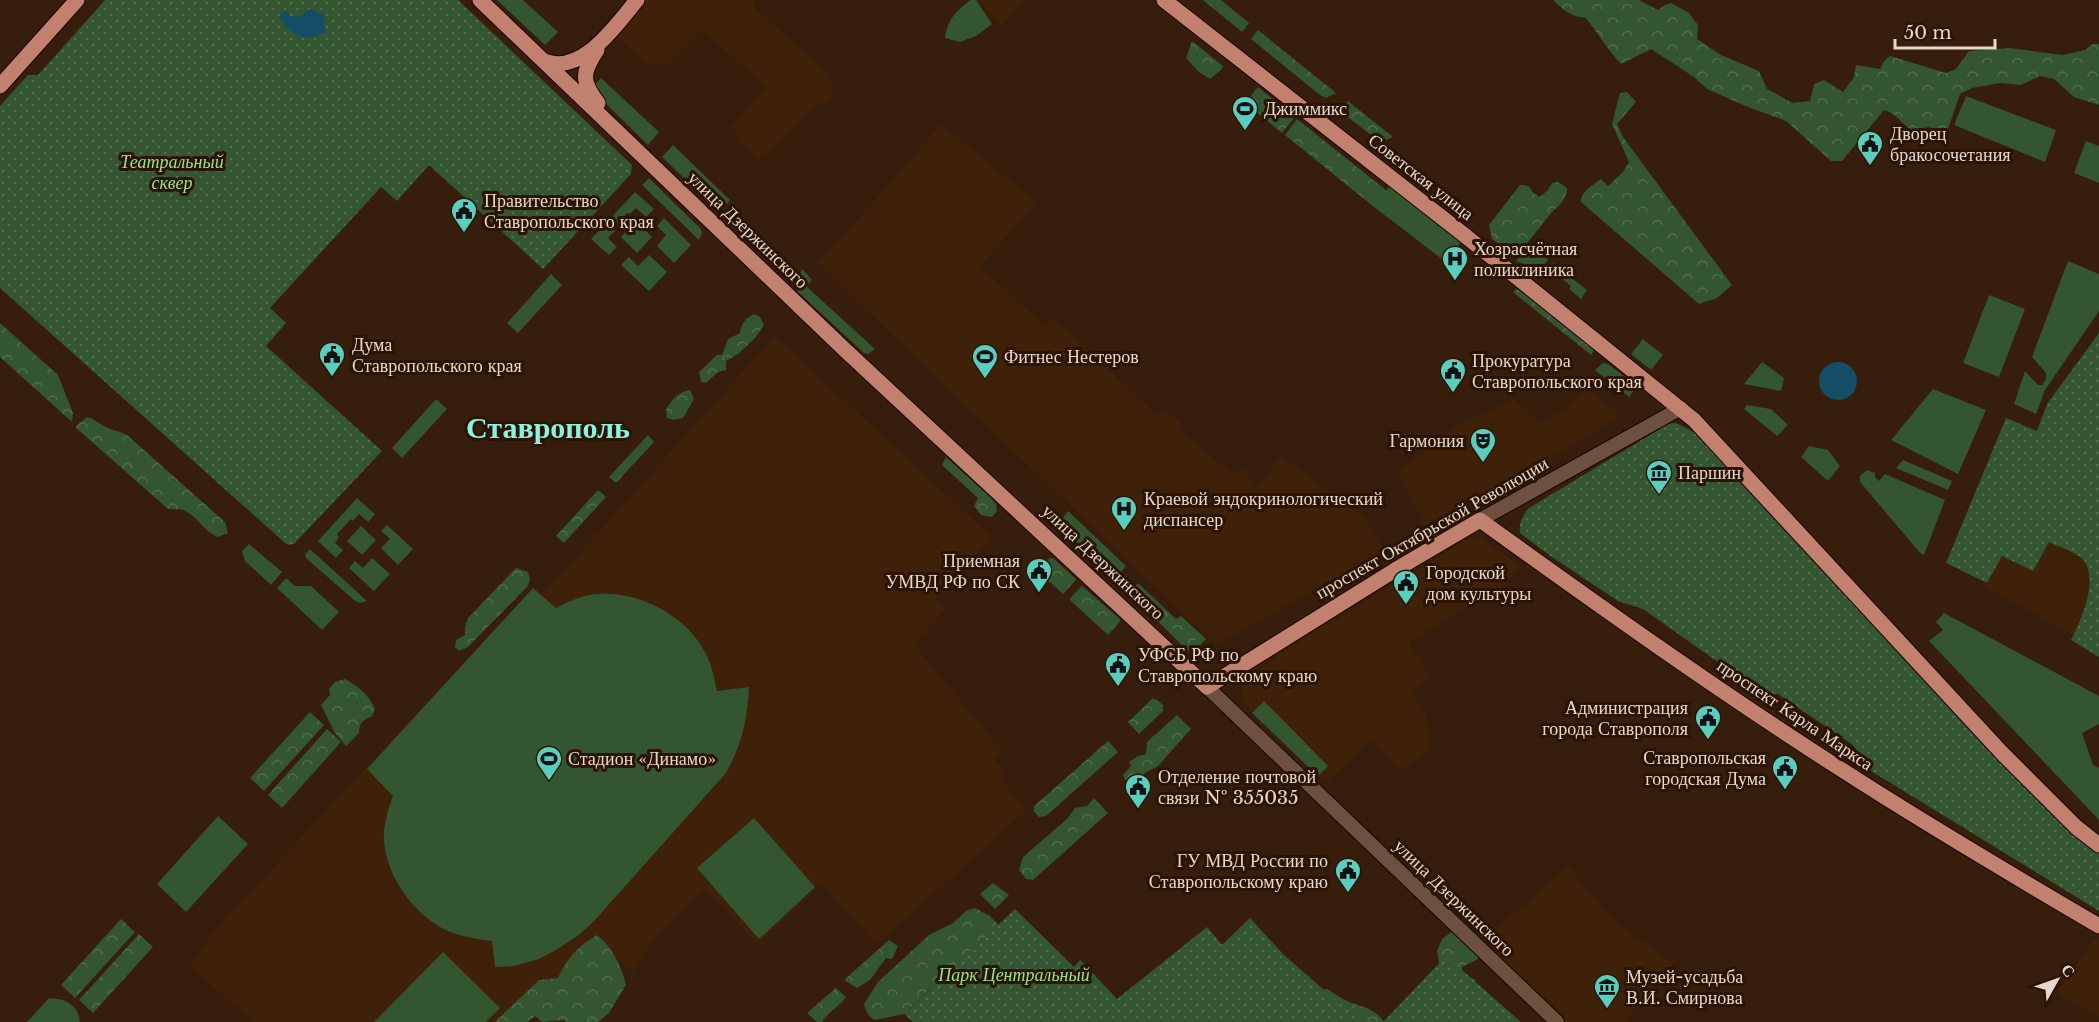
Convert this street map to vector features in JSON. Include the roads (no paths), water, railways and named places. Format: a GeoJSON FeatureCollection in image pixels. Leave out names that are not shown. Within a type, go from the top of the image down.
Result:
{"type":"FeatureCollection","features":[{"type":"Feature","properties":{"kind":"main road"},"geometry":{"type":"LineString","coordinates":[[0,86],[77,0]]}},
{"type":"Feature","properties":{"kind":"main road","name":"улица Дзержинского"},"geometry":{"type":"LineString","coordinates":[[480,0],[844,349],[1207,687]]}},
{"type":"Feature","properties":{"kind":"main road"},"geometry":{"type":"LineString","coordinates":[[542,59],[554,64],[575,61],[605,38],[638,0]]}},
{"type":"Feature","properties":{"kind":"main road","name":"Советская улица"},"geometry":{"type":"LineString","coordinates":[[1164,0],[1681,408]]}},
{"type":"Feature","properties":{"kind":"main road","name":"улица Дзержинского"},"geometry":{"type":"LineString","coordinates":[[605,38],[587,66],[586,84],[619,134]]}},
{"type":"Feature","properties":{"kind":"main road"},"geometry":{"type":"LineString","coordinates":[[1681,408],[1718,444],[1995,745],[2062,813],[2099,845]]}},
{"type":"Feature","properties":{"kind":"main road","name":"проспект Октябрьской Революции"},"geometry":{"type":"LineString","coordinates":[[1207,687],[1480,520]]}},
{"type":"Feature","properties":{"kind":"main road","name":"проспект Карла Маркса"},"geometry":{"type":"LineString","coordinates":[[1480,520],[1658,646],[1841,769],[1977,854],[2099,926]]}},
{"type":"Feature","properties":{"kind":"street","name":"проспект Октябрьской Революции"},"geometry":{"type":"LineString","coordinates":[[1480,520],[1681,408]]}},
{"type":"Feature","properties":{"kind":"street","name":"улица Дзержинского"},"geometry":{"type":"LineString","coordinates":[[1207,687],[1557,1022]]}},
{"type":"Feature","properties":{"kind":"water"},"geometry":{"type":"Polygon","coordinates":[[[310,9],[324,15],[325,32],[317,36],[304,37],[292,33],[279,16],[285,10],[291,16],[299,17],[310,9]]]}},
{"type":"Feature","properties":{"kind":"water"},"geometry":{"type":"Polygon","coordinates":[[[1838,362],[1852,367],[1857,381],[1852,395],[1838,400],[1824,395],[1819,381],[1824,367],[1838,362]]]}},
{"type":"Feature","properties":{"kind":"place","name":"Джиммикс"},"geometry":{"type":"Point","coordinates":[1245,132]}},
{"type":"Feature","properties":{"kind":"place","name":"Дворец бракосочетания"},"geometry":{"type":"Point","coordinates":[1870,167]}},
{"type":"Feature","properties":{"kind":"place","name":"Правительство Ставропольского края"},"geometry":{"type":"Point","coordinates":[464,234]}},
{"type":"Feature","properties":{"kind":"place","name":"Хозрасчётная поликлиника"},"geometry":{"type":"Point","coordinates":[1455,282]}},
{"type":"Feature","properties":{"kind":"place","name":"Дума Ставропольского края"},"geometry":{"type":"Point","coordinates":[332,378]}},
{"type":"Feature","properties":{"kind":"place","name":"Фитнес Нестеров"},"geometry":{"type":"Point","coordinates":[985,380]}},
{"type":"Feature","properties":{"kind":"place","name":"Прокуратура Ставропольского края"},"geometry":{"type":"Point","coordinates":[1453,394]}},
{"type":"Feature","properties":{"kind":"place","name":"Гармония"},"geometry":{"type":"Point","coordinates":[1483,464]}},
{"type":"Feature","properties":{"kind":"place","name":"Паршин"},"geometry":{"type":"Point","coordinates":[1659,496]}},
{"type":"Feature","properties":{"kind":"place","name":"Краевой эндокринологический диспансер"},"geometry":{"type":"Point","coordinates":[1124,532]}},
{"type":"Feature","properties":{"kind":"place","name":"Приемная УМВД РФ по СК"},"geometry":{"type":"Point","coordinates":[1039,594]}},
{"type":"Feature","properties":{"kind":"place","name":"Городской дом культуры"},"geometry":{"type":"Point","coordinates":[1406,606]}},
{"type":"Feature","properties":{"kind":"place","name":"УФСБ РФ по Ставропольскому краю"},"geometry":{"type":"Point","coordinates":[1118,688]}},
{"type":"Feature","properties":{"kind":"place","name":"Администрация города Ставрополя"},"geometry":{"type":"Point","coordinates":[1708,741]}},
{"type":"Feature","properties":{"kind":"place","name":"Стадион «Динамо»"},"geometry":{"type":"Point","coordinates":[549,782]}},
{"type":"Feature","properties":{"kind":"place","name":"Ставропольская городская Дума"},"geometry":{"type":"Point","coordinates":[1785,791]}},
{"type":"Feature","properties":{"kind":"place","name":"Отделение почтовой связи № 355035"},"geometry":{"type":"Point","coordinates":[1138,810]}},
{"type":"Feature","properties":{"kind":"place","name":"ГУ МВД России по Ставропольскому краю"},"geometry":{"type":"Point","coordinates":[1348,894]}},
{"type":"Feature","properties":{"kind":"place","name":"Музей-усадьба В.И. Смирнова"},"geometry":{"type":"Point","coordinates":[1607,1010]}},
{"type":"Feature","properties":{"kind":"district","name":"Ставрополь"},"geometry":{"type":"Point","coordinates":[548,428]}},
{"type":"Feature","properties":{"kind":"park label","name":"Театральный сквер"},"geometry":{"type":"Point","coordinates":[172,172]}},
{"type":"Feature","properties":{"kind":"park label","name":"Парк Центральный"},"geometry":{"type":"Point","coordinates":[1014,975]}}]}
